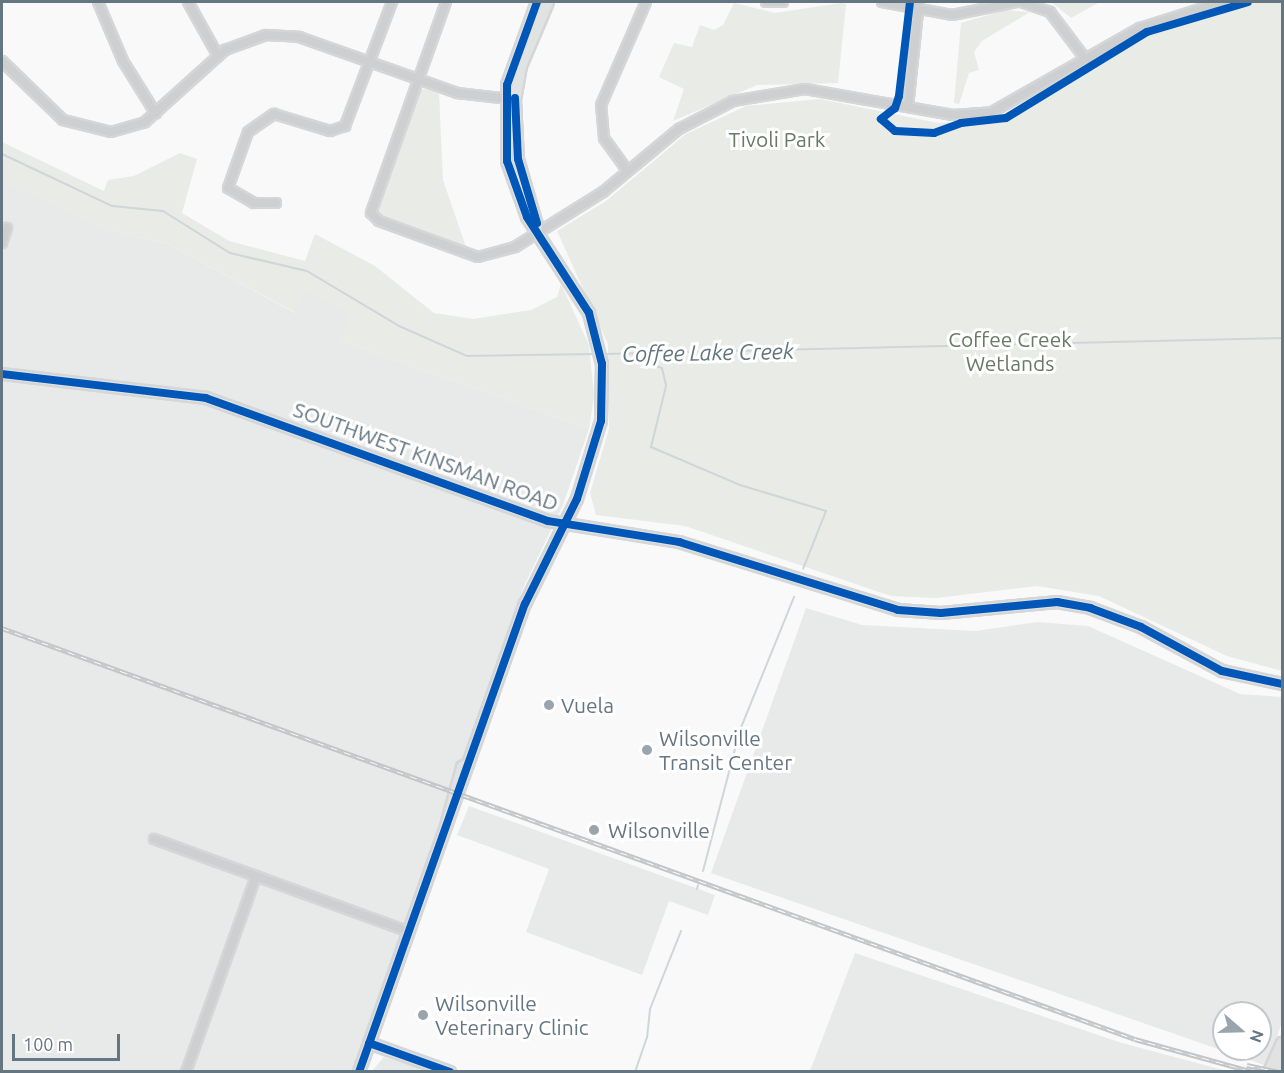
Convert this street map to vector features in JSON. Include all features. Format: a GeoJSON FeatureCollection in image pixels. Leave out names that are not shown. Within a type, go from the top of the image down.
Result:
{"type":"FeatureCollection","features":[{"type":"Feature","properties":{"kind":"main road"},"geometry":{"type":"LineString","coordinates":[[359,1071],[525,604],[589,468],[601,421],[597,340],[569,277],[539,228],[518,159],[510,99],[515,55],[537,2]]}},
{"type":"Feature","properties":{"kind":"main road"},"geometry":{"type":"LineString","coordinates":[[510,99],[548,2]]}},
{"type":"Feature","properties":{"kind":"main road","name":"SOUTHWEST KINSMAN ROAD"},"geometry":{"type":"LineString","coordinates":[[2,374],[206,398],[564,525],[679,542],[898,610],[941,612],[1057,602],[1090,608],[1141,627],[1222,671],[1282,684]]}},
{"type":"Feature","properties":{"kind":"main road"},"geometry":{"type":"LineString","coordinates":[[369,1043],[450,1071]]}},
{"type":"Feature","properties":{"kind":"main road"},"geometry":{"type":"LineString","coordinates":[[1269,1071],[1282,1043]]}},
{"type":"Feature","properties":{"kind":"main road"},"geometry":{"type":"LineString","coordinates":[[1278,1071],[1282,1060]]}},
{"type":"Feature","properties":{"kind":"street"},"geometry":{"type":"LineString","coordinates":[[98,2],[123,61],[156,114]]}},
{"type":"Feature","properties":{"kind":"street"},"geometry":{"type":"LineString","coordinates":[[188,2],[218,56]]}},
{"type":"Feature","properties":{"kind":"street"},"geometry":{"type":"LineString","coordinates":[[276,203],[254,203],[228,188],[248,132],[274,114],[330,131],[345,126],[392,2]]}},
{"type":"Feature","properties":{"kind":"street"},"geometry":{"type":"LineString","coordinates":[[446,2],[372,216],[478,257],[504,252],[539,228],[603,192],[679,129],[749,96],[805,89],[953,115],[992,112],[1021,100],[1084,57],[1183,6],[1222,2]]}},
{"type":"Feature","properties":{"kind":"street"},"geometry":{"type":"LineString","coordinates":[[627,170],[604,138],[601,105],[646,2]]}},
{"type":"Feature","properties":{"kind":"street"},"geometry":{"type":"LineString","coordinates":[[766,2],[783,2]]}},
{"type":"Feature","properties":{"kind":"street"},"geometry":{"type":"LineString","coordinates":[[882,2],[918,11],[952,15],[1019,2],[1050,12],[1084,57]]}},
{"type":"Feature","properties":{"kind":"street"},"geometry":{"type":"LineString","coordinates":[[908,107],[919,2]]}},
{"type":"Feature","properties":{"kind":"street"},"geometry":{"type":"LineString","coordinates":[[2,61],[46,108],[78,127],[111,132],[156,114],[218,56],[244,41],[283,34],[370,61],[457,93],[510,99]]}},
{"type":"Feature","properties":{"kind":"street"},"geometry":{"type":"LineString","coordinates":[[2,243],[7,228]]}},
{"type":"Feature","properties":{"kind":"street"},"geometry":{"type":"LineString","coordinates":[[154,839],[409,932]]}},
{"type":"Feature","properties":{"kind":"street"},"geometry":{"type":"LineString","coordinates":[[186,1071],[256,876]]}},
{"type":"Feature","properties":{"kind":"shaded area"},"geometry":{"type":"Polygon","coordinates":[[[2,180],[107,230],[168,244],[295,313],[304,290],[351,312],[340,341],[589,429],[563,505],[523,588],[354,1071],[2,1071],[2,180]]]}},
{"type":"Feature","properties":{"kind":"shaded area"},"geometry":{"type":"Polygon","coordinates":[[[806,608],[862,625],[976,631],[1037,622],[1088,626],[1240,694],[1282,697],[1282,1022],[1272,1051],[1272,1001],[1212,1001],[1212,1047],[711,873],[806,608]]]}},
{"type":"Feature","properties":{"kind":"shaded area"},"geometry":{"type":"Polygon","coordinates":[[[469,806],[715,895],[708,915],[669,901],[642,975],[526,932],[549,869],[457,835],[469,806]]]}},
{"type":"Feature","properties":{"kind":"shaded area"},"geometry":{"type":"Polygon","coordinates":[[[855,953],[1122,1043],[1227,1071],[810,1071],[855,953]]]}},
{"type":"Feature","properties":{"kind":"shaded area"},"geometry":{"type":"Polygon","coordinates":[[[384,1057],[426,1071],[372,1071],[384,1057]]]}},
{"type":"Feature","properties":{"kind":"shaded area"},"geometry":{"type":"Polygon","coordinates":[[[1253,1061],[1269,1061],[1267,1066],[1253,1061]]]}},
{"type":"Feature","properties":{"kind":"green space"},"geometry":{"type":"Polygon","coordinates":[[[1051,2],[1094,2],[1098,3],[1071,18],[1051,2]]]}},
{"type":"Feature","properties":{"kind":"green space","name":"Coffee Creek Wetlands"},"geometry":{"type":"Polygon","coordinates":[[[1256,2],[1282,2],[1282,671],[1227,656],[1099,596],[1037,586],[936,598],[891,596],[685,526],[596,515],[590,493],[609,429],[608,344],[557,231],[606,201],[686,134],[746,106],[820,99],[938,123],[985,121],[1020,109],[1149,34],[1256,2]]]}},
{"type":"Feature","properties":{"kind":"green space"},"geometry":{"type":"Polygon","coordinates":[[[734,3],[775,13],[846,4],[838,83],[757,85],[673,121],[684,89],[659,77],[674,43],[692,47],[700,25],[714,30],[723,25],[734,3]]]}},
{"type":"Feature","properties":{"kind":"green space"},"geometry":{"type":"Polygon","coordinates":[[[1005,10],[1030,12],[982,41],[974,52],[979,70],[969,73],[959,104],[954,103],[961,23],[1005,10]]]}},
{"type":"Feature","properties":{"kind":"green space"},"geometry":{"type":"Polygon","coordinates":[[[426,89],[439,93],[443,180],[467,250],[383,218],[377,210],[419,90],[426,89]]]}},
{"type":"Feature","properties":{"kind":"green space"},"geometry":{"type":"Polygon","coordinates":[[[2,142],[104,191],[108,180],[134,176],[180,153],[197,159],[182,213],[229,241],[305,261],[315,234],[375,266],[434,313],[473,319],[531,310],[557,297],[561,284],[589,345],[594,396],[589,429],[340,341],[350,312],[304,291],[296,313],[168,244],[107,230],[10,186],[2,180],[2,142]]]}},
{"type":"Feature","properties":{"kind":"waterway","name":"Coffee Lake Creek"},"geometry":{"type":"LineString","coordinates":[[2,154],[112,206],[163,211],[230,253],[307,271],[399,326],[467,356],[596,354]]}},
{"type":"Feature","properties":{"kind":"waterway","name":"Coffee Lake Creek"},"geometry":{"type":"LineString","coordinates":[[605,354],[1282,338]]}},
{"type":"Feature","properties":{"kind":"waterway"},"geometry":{"type":"LineString","coordinates":[[649,355],[653,365],[662,368],[666,386],[651,447],[740,485],[826,511],[803,569]]}},
{"type":"Feature","properties":{"kind":"waterway"},"geometry":{"type":"LineString","coordinates":[[703,871],[740,730],[794,597]]}},
{"type":"Feature","properties":{"kind":"waterway"},"geometry":{"type":"LineString","coordinates":[[697,889],[698,885]]}},
{"type":"Feature","properties":{"kind":"waterway"},"geometry":{"type":"LineString","coordinates":[[635,1072],[647,1038],[650,1009],[681,931]]}},
{"type":"Feature","properties":{"kind":"railway"},"geometry":{"type":"LineString","coordinates":[[2,628],[1135,1039],[1254,1072]]}},
{"type":"Feature","properties":{"kind":"railway"},"geometry":{"type":"LineString","coordinates":[[1247,1065],[1279,1072]]}},
{"type":"Feature","properties":{"kind":"cycle path"},"geometry":{"type":"LineString","coordinates":[[359,1072],[525,604],[577,499],[601,421],[602,364],[589,313],[527,217],[507,161],[507,85],[537,2]]}},
{"type":"Feature","properties":{"kind":"cycle path"},"geometry":{"type":"LineString","coordinates":[[910,2],[899,96],[895,108],[881,119],[895,131],[934,133],[961,123],[1006,118],[1147,32],[1248,2]]}},
{"type":"Feature","properties":{"kind":"cycle path"},"geometry":{"type":"LineString","coordinates":[[515,98],[518,159],[537,223]]}},
{"type":"Feature","properties":{"kind":"cycle path"},"geometry":{"type":"LineString","coordinates":[[2,374],[206,398],[548,521],[679,542],[898,610],[941,613],[1057,602],[1090,608],[1141,627],[1222,671],[1282,684]]}},
{"type":"Feature","properties":{"kind":"cycle path"},"geometry":{"type":"LineString","coordinates":[[369,1043],[450,1072]]}},
{"type":"Feature","properties":{"kind":"place","name":"Vuela"},"geometry":{"type":"Point","coordinates":[549,705]}},
{"type":"Feature","properties":{"kind":"place","name":"Wilsonville Transit Center"},"geometry":{"type":"Point","coordinates":[647,750]}},
{"type":"Feature","properties":{"kind":"place","name":"Wilsonville"},"geometry":{"type":"Point","coordinates":[594,830]}},
{"type":"Feature","properties":{"kind":"place","name":"Wilsonville Veterinary Clinic"},"geometry":{"type":"Point","coordinates":[423,1015]}},
{"type":"Feature","properties":{"kind":"park label","name":"Tivoli Park"},"geometry":{"type":"Point","coordinates":[777,139]}}]}
